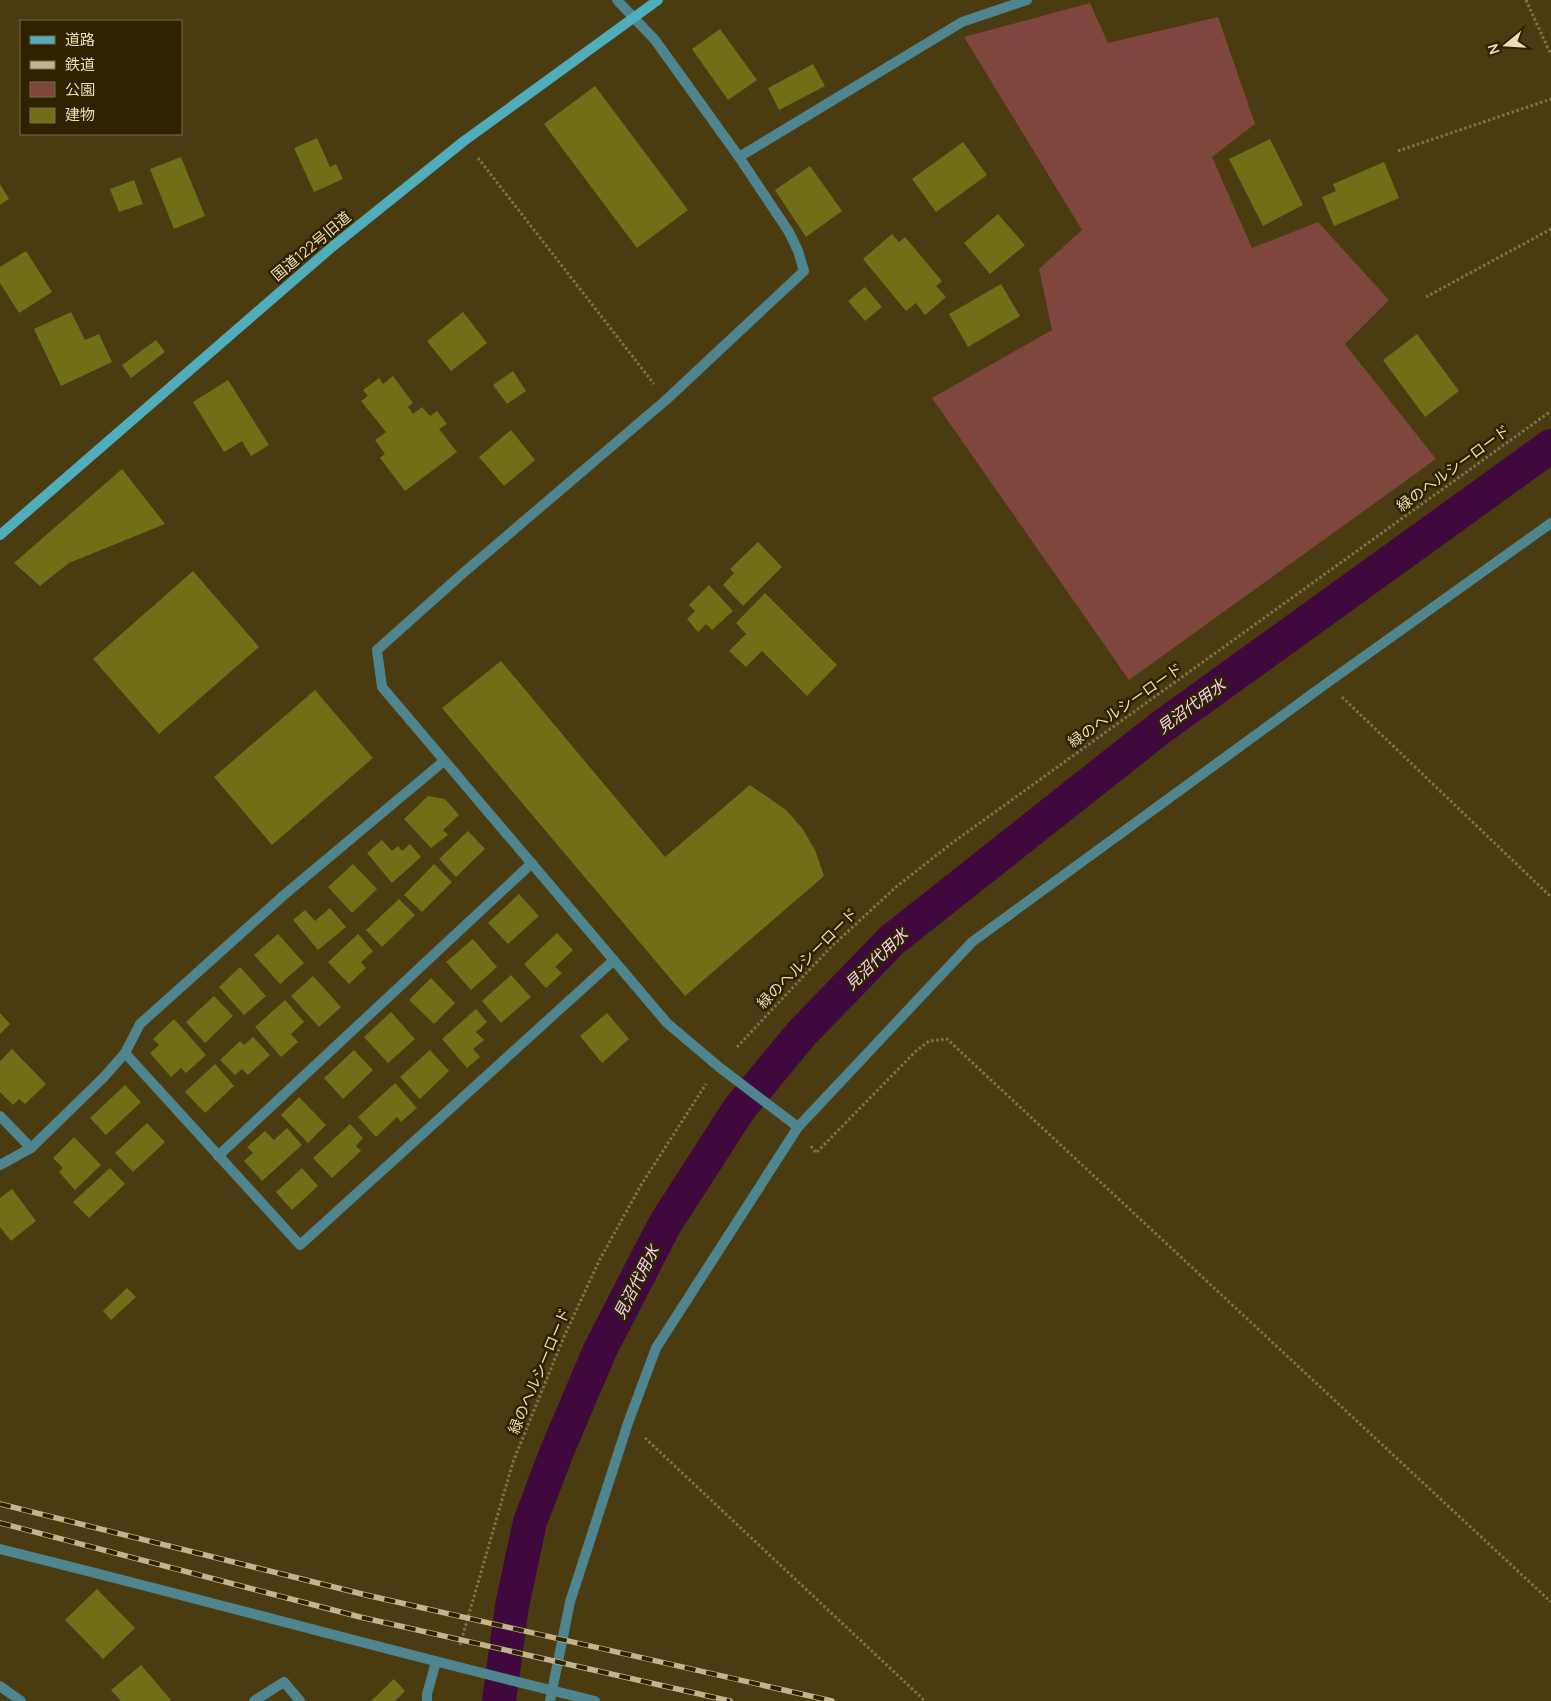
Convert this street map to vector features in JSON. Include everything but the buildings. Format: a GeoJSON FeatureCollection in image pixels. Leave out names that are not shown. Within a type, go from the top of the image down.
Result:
{"type":"FeatureCollection","features":[{"type":"Feature","properties":{"kind":"street"},"geometry":{"type":"LineString","coordinates":[[617,0],[655,40],[739,157],[789,232],[798,251],[804,271],[666,400],[462,574],[378,650],[382,687],[667,1023],[764,1102],[798,1127]]}},
{"type":"Feature","properties":{"kind":"street","name":"国道122号旧道"},"geometry":{"type":"LineString","coordinates":[[0,535],[332,248],[464,141],[658,0]]}},
{"type":"Feature","properties":{"kind":"street"},"geometry":{"type":"LineString","coordinates":[[739,157],[962,22],[1027,0]]}},
{"type":"Feature","properties":{"kind":"street"},"geometry":{"type":"LineString","coordinates":[[551,1696],[570,1602],[628,1423],[656,1348],[798,1127],[972,942],[1327,683],[1551,523]]}},
{"type":"Feature","properties":{"kind":"street"},"geometry":{"type":"LineString","coordinates":[[0,1165],[31,1148],[104,1077],[125,1053],[140,1024],[284,895],[444,760]]}},
{"type":"Feature","properties":{"kind":"street"},"geometry":{"type":"LineString","coordinates":[[218,1156],[532,864]]}},
{"type":"Feature","properties":{"kind":"street"},"geometry":{"type":"LineString","coordinates":[[125,1053],[300,1245],[614,960]]}},
{"type":"Feature","properties":{"kind":"street"},"geometry":{"type":"LineString","coordinates":[[0,1116],[31,1148]]}},
{"type":"Feature","properties":{"kind":"street"},"geometry":{"type":"LineString","coordinates":[[0,1549],[174,1592],[454,1666],[551,1696],[595,1701]]}},
{"type":"Feature","properties":{"kind":"street"},"geometry":{"type":"LineString","coordinates":[[427,1701],[427,1694],[436,1662]]}},
{"type":"Feature","properties":{"kind":"street"},"geometry":{"type":"LineString","coordinates":[[254,1701],[284,1682],[300,1701]]}},
{"type":"Feature","properties":{"kind":"street"},"geometry":{"type":"LineString","coordinates":[[0,1686],[21,1701]]}},
{"type":"Feature","properties":{"kind":"path"},"geometry":{"type":"LineString","coordinates":[[1526,0],[1551,55]]}},
{"type":"Feature","properties":{"kind":"path"},"geometry":{"type":"LineString","coordinates":[[1398,151],[1551,100]]}},
{"type":"Feature","properties":{"kind":"path"},"geometry":{"type":"LineString","coordinates":[[464,141],[666,400]]}},
{"type":"Feature","properties":{"kind":"path"},"geometry":{"type":"LineString","coordinates":[[1426,297],[1551,229]]}},
{"type":"Feature","properties":{"kind":"path","name":"緑のヘルシーロード"},"geometry":{"type":"LineString","coordinates":[[737,1047],[837,941],[896,887],[952,843],[1551,411]]}},
{"type":"Feature","properties":{"kind":"path"},"geometry":{"type":"LineString","coordinates":[[1327,683],[1551,897]]}},
{"type":"Feature","properties":{"kind":"path"},"geometry":{"type":"LineString","coordinates":[[798,1127],[816,1153],[915,1052],[929,1041],[947,1039],[1551,1602]]}},
{"type":"Feature","properties":{"kind":"path","name":"緑のヘルシーロード"},"geometry":{"type":"LineString","coordinates":[[454,1666],[513,1462],[563,1339],[599,1261],[641,1185],[708,1082]]}},
{"type":"Feature","properties":{"kind":"path"},"geometry":{"type":"LineString","coordinates":[[628,1423],[925,1701]]}},
{"type":"Feature","properties":{"kind":"green space"},"geometry":{"type":"Polygon","coordinates":[[[1090,3],[1108,43],[1218,17],[1255,124],[1212,157],[1252,248],[1318,222],[1389,300],[1345,344],[1436,459],[1129,680],[932,398],[1052,330],[1039,269],[1082,230],[964,37],[1090,3]]]}},
{"type":"Feature","properties":{"kind":"waterway","name":"見沼代用水"},"geometry":{"type":"LineString","coordinates":[[499,1701],[512,1606],[530,1522],[557,1451],[600,1350],[665,1224],[739,1109],[802,1033],[892,940],[1160,728],[1551,446]]}},
{"type":"Feature","properties":{"kind":"railway"},"geometry":{"type":"LineString","coordinates":[[0,1504],[366,1595],[832,1701]]}},
{"type":"Feature","properties":{"kind":"railway"},"geometry":{"type":"LineString","coordinates":[[0,1523],[360,1617],[730,1701]]}}]}
